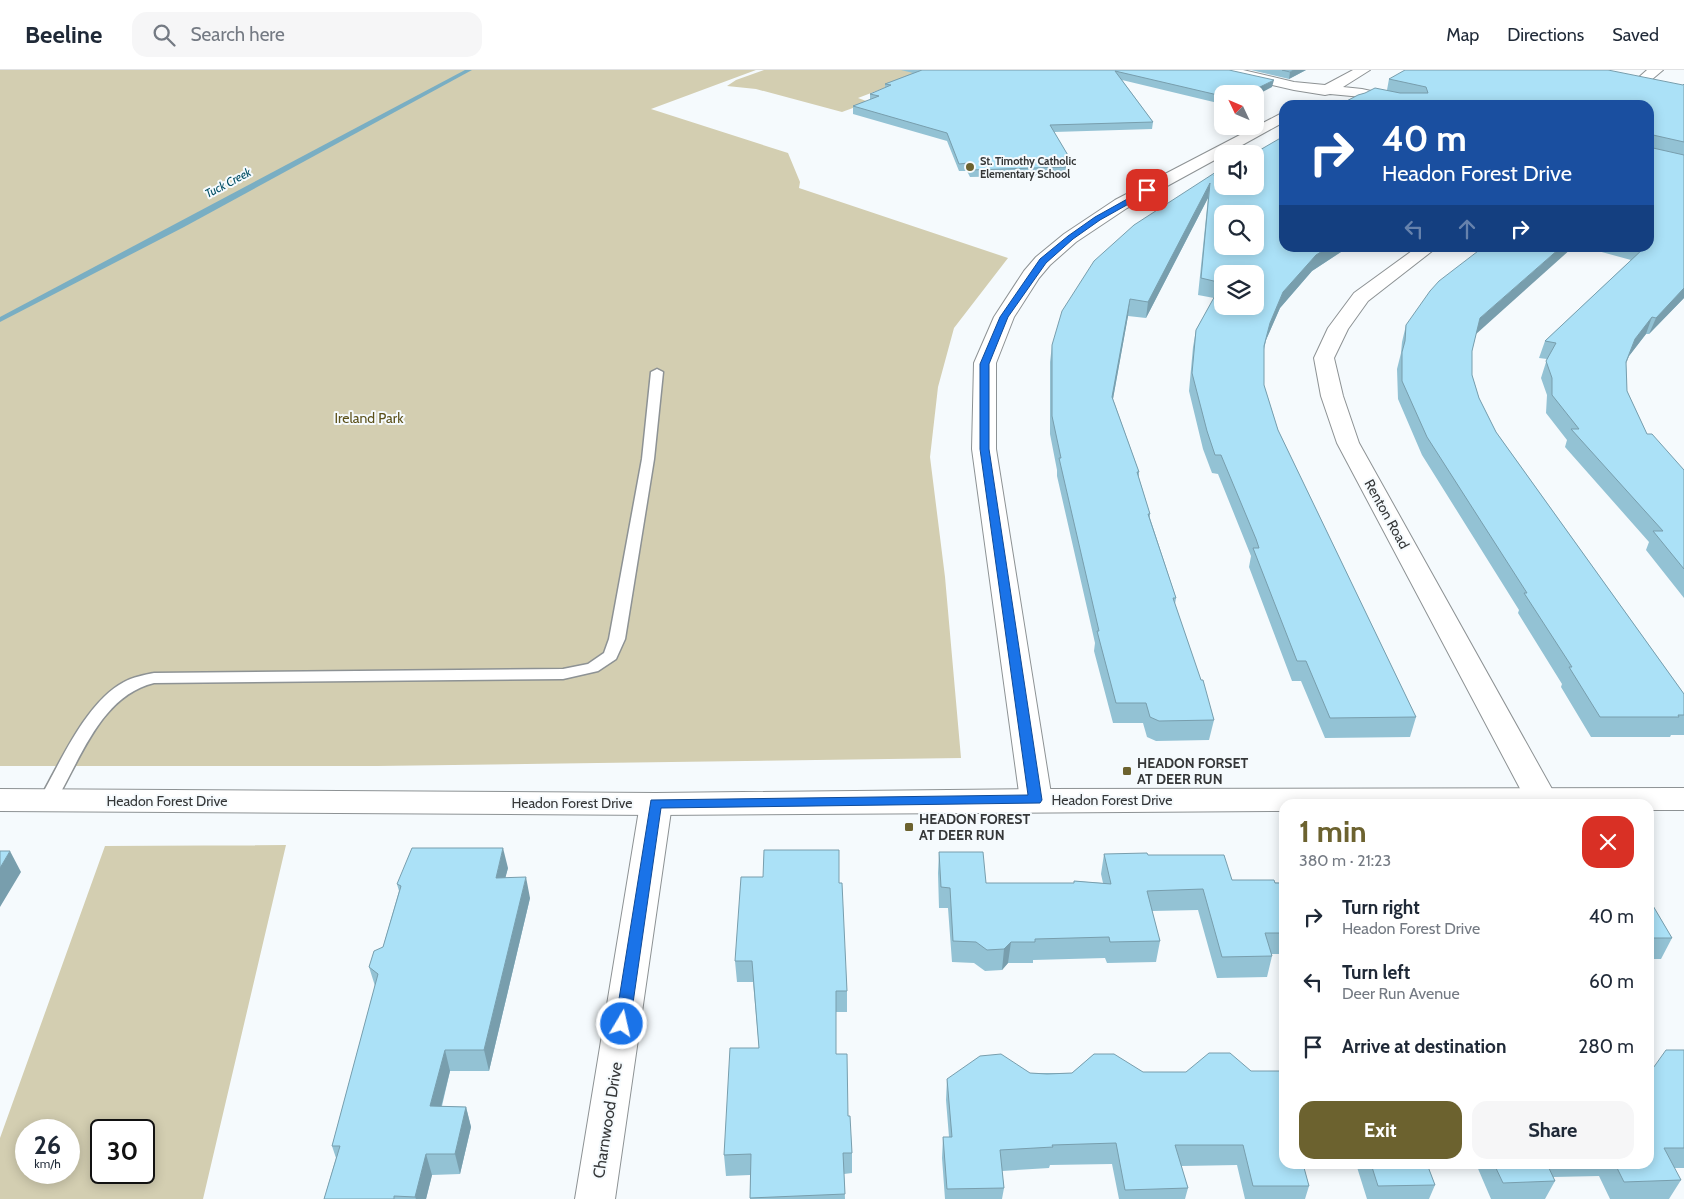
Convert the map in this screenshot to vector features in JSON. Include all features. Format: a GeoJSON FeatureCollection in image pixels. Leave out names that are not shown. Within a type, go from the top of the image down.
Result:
{"type":"FeatureCollection","features":[{"type":"Feature","properties":{"kind":"street"},"geometry":{"type":"LineString","coordinates":[[1224,70],[1294,86],[1362,93],[1394,100]]}},
{"type":"Feature","properties":{"kind":"street"},"geometry":{"type":"LineString","coordinates":[[1310,100],[1363,70]]}},
{"type":"Feature","properties":{"kind":"street"},"geometry":{"type":"LineString","coordinates":[[1036,800],[984,449],[985,364],[1004,317],[1032,275],[1043,261],[1070,238],[1121,204],[1279,119]]}},
{"type":"Feature","properties":{"kind":"street","name":"Renton Road"},"geometry":{"type":"LineString","coordinates":[[1421,252],[1361,297],[1338,328],[1324,358],[1332,396],[1348,443],[1541,798]]}},
{"type":"Feature","properties":{"kind":"street","name":"Headon Forest Drive"},"geometry":{"type":"LineString","coordinates":[[0,800],[656,804],[1279,799]]}},
{"type":"Feature","properties":{"kind":"street","name":"Headon Forest Drive"},"geometry":{"type":"LineString","coordinates":[[1288,799],[1684,799]]}},
{"type":"Feature","properties":{"kind":"street","name":"Charnwood Drive"},"geometry":{"type":"LineString","coordinates":[[596,1199],[656,804]]}},
{"type":"Feature","properties":{"kind":"lane"},"geometry":{"type":"LineString","coordinates":[[48,800],[98,714],[111,698],[130,685],[154,678],[563,674],[594,668],[611,656],[616,639],[648,459],[657,372]]}},
{"type":"Feature","properties":{"kind":"green space","name":"Ireland Park"},"geometry":{"type":"Polygon","coordinates":[[[0,70],[756,70],[651,109],[788,153],[800,182],[799,188],[1008,258],[954,328],[938,387],[930,457],[945,577],[961,758],[377,766],[0,766],[0,70]]]}},
{"type":"Feature","properties":{"kind":"green space"},"geometry":{"type":"Polygon","coordinates":[[[764,70],[931,70],[858,98],[869,102],[842,112],[756,89],[727,86],[736,80],[764,70]]]}},
{"type":"Feature","properties":{"kind":"green space"},"geometry":{"type":"Polygon","coordinates":[[[286,845],[203,1199],[0,1199],[0,1138],[105,846],[286,845]]]}},
{"type":"Feature","properties":{"kind":"building"},"geometry":{"type":"Polygon","coordinates":[[[922,70],[1229,70],[1274,80],[1264,85],[1214,85],[1214,94],[1115,71],[1153,122],[1050,125],[1069,157],[1060,158],[1066,167],[970,170],[968,163],[959,164],[947,133],[853,106],[879,96],[870,94],[891,85],[885,84],[922,70]]]}},
{"type":"Feature","properties":{"kind":"building"},"geometry":{"type":"Polygon","coordinates":[[[1405,70],[1608,70],[1684,84],[1684,142],[1654,135],[1654,100],[1348,100],[1375,88],[1400,93],[1428,93],[1426,87],[1389,79],[1405,70]]]}},
{"type":"Feature","properties":{"kind":"building"},"geometry":{"type":"Polygon","coordinates":[[[1279,139],[1279,252],[1321,252],[1283,292],[1270,323],[1264,346],[1264,385],[1278,430],[1416,717],[1330,718],[1306,661],[1297,661],[1253,548],[1259,548],[1256,539],[1221,455],[1215,455],[1192,373],[1196,330],[1214,297],[1214,315],[1264,315],[1264,265],[1214,265],[1214,281],[1201,278],[1210,183],[1148,302],[1130,299],[1112,397],[1139,472],[1137,472],[1150,514],[1148,514],[1176,598],[1173,598],[1201,680],[1203,680],[1214,720],[1159,721],[1150,717],[1146,703],[1116,703],[1097,631],[1099,631],[1059,458],[1061,458],[1052,416],[1052,345],[1062,311],[1094,261],[1134,225],[1214,173],[1214,195],[1264,195],[1264,148],[1279,139]]]}},
{"type":"Feature","properties":{"kind":"building"},"geometry":{"type":"Polygon","coordinates":[[[1654,148],[1684,155],[1684,288],[1656,318],[1652,317],[1635,339],[1626,362],[1627,391],[1647,434],[1652,434],[1684,470],[1684,569],[1653,531],[1663,531],[1571,429],[1579,429],[1552,395],[1552,378],[1546,361],[1556,343],[1545,341],[1640,252],[1654,252],[1654,148]]]}},
{"type":"Feature","properties":{"kind":"building"},"geometry":{"type":"Polygon","coordinates":[[[1477,252],[1555,252],[1480,318],[1472,351],[1472,375],[1479,398],[1496,432],[1684,694],[1684,715],[1678,715],[1679,717],[1600,717],[1569,667],[1572,667],[1524,593],[1527,593],[1427,437],[1402,381],[1402,352],[1406,325],[1439,281],[1477,252]]]}},
{"type":"Feature","properties":{"kind":"building"},"geometry":{"type":"Polygon","coordinates":[[[412,848],[503,848],[496,878],[526,877],[484,1050],[445,1050],[430,1106],[466,1107],[455,1154],[426,1154],[415,1197],[394,1196],[394,1199],[324,1199],[340,1146],[332,1146],[378,974],[369,967],[374,951],[383,947],[401,886],[397,884],[412,848]]]}},
{"type":"Feature","properties":{"kind":"building"},"geometry":{"type":"Polygon","coordinates":[[[764,850],[839,850],[839,883],[842,883],[847,991],[836,991],[836,1054],[847,1054],[848,1116],[850,1116],[852,1153],[843,1153],[845,1194],[750,1198],[751,1154],[724,1155],[730,1048],[759,1048],[752,961],[735,961],[741,877],[763,877],[764,850]]]}},
{"type":"Feature","properties":{"kind":"building"},"geometry":{"type":"Polygon","coordinates":[[[0,851],[10,851],[0,868],[0,851]]]}},
{"type":"Feature","properties":{"kind":"building"},"geometry":{"type":"Polygon","coordinates":[[[939,852],[983,852],[986,883],[1074,883],[1074,881],[1111,884],[1104,854],[1224,855],[1232,880],[1274,880],[1275,883],[1279,883],[1279,933],[1265,933],[1272,956],[1222,957],[1203,889],[1147,891],[1160,941],[1110,942],[1109,937],[1035,939],[1035,942],[1011,942],[1004,949],[987,950],[976,942],[953,941],[950,888],[941,887],[939,852]]]}},
{"type":"Feature","properties":{"kind":"building"},"geometry":{"type":"Polygon","coordinates":[[[1654,907],[1672,938],[1654,938],[1654,907]]]}},
{"type":"Feature","properties":{"kind":"building"},"geometry":{"type":"Polygon","coordinates":[[[1666,1050],[1684,1050],[1684,1148],[1664,1148],[1681,1180],[1624,1182],[1618,1169],[1654,1169],[1654,1067],[1666,1050]]]}},
{"type":"Feature","properties":{"kind":"building"},"geometry":{"type":"Polygon","coordinates":[[[1209,1053],[1230,1053],[1251,1071],[1279,1071],[1279,1169],[1304,1169],[1309,1186],[1253,1186],[1243,1145],[1175,1145],[1188,1188],[1125,1190],[1116,1143],[1052,1145],[1053,1147],[1000,1150],[1004,1188],[947,1189],[943,1137],[952,1137],[947,1079],[980,1056],[1001,1054],[1030,1073],[1072,1073],[1094,1054],[1114,1054],[1143,1072],[1186,1072],[1209,1053]]]}},
{"type":"Feature","properties":{"kind":"building"},"geometry":{"type":"Polygon","coordinates":[[[1373,1169],[1429,1169],[1435,1185],[1378,1186],[1373,1169]]]}},
{"type":"Feature","properties":{"kind":"building"},"geometry":{"type":"Polygon","coordinates":[[[1496,1169],[1549,1169],[1555,1181],[1503,1183],[1496,1169]]]}},
{"type":"Feature","properties":{"kind":"waterway","name":"Tuck Creek"},"geometry":{"type":"LineString","coordinates":[[0,320],[469,70]]}},
{"type":"Feature","properties":{"kind":"place","name":"St. Timothy Catholic Elementary School"},"geometry":{"type":"Point","coordinates":[970,167]}},
{"type":"Feature","properties":{"kind":"place","name":"HEADON FORSET AT DEER RUN"},"geometry":{"type":"Point","coordinates":[1127,771]}},
{"type":"Feature","properties":{"kind":"place","name":"HEADON FOREST AT DEER RUN"},"geometry":{"type":"Point","coordinates":[909,827]}},
{"type":"Feature","properties":{"kind":"route"},"geometry":{"type":"LineString","coordinates":[[622,1024],[656,804],[1036,800],[984,449],[985,364],[1004,317],[1043,261],[1098,218],[1147,190]]}}]}
